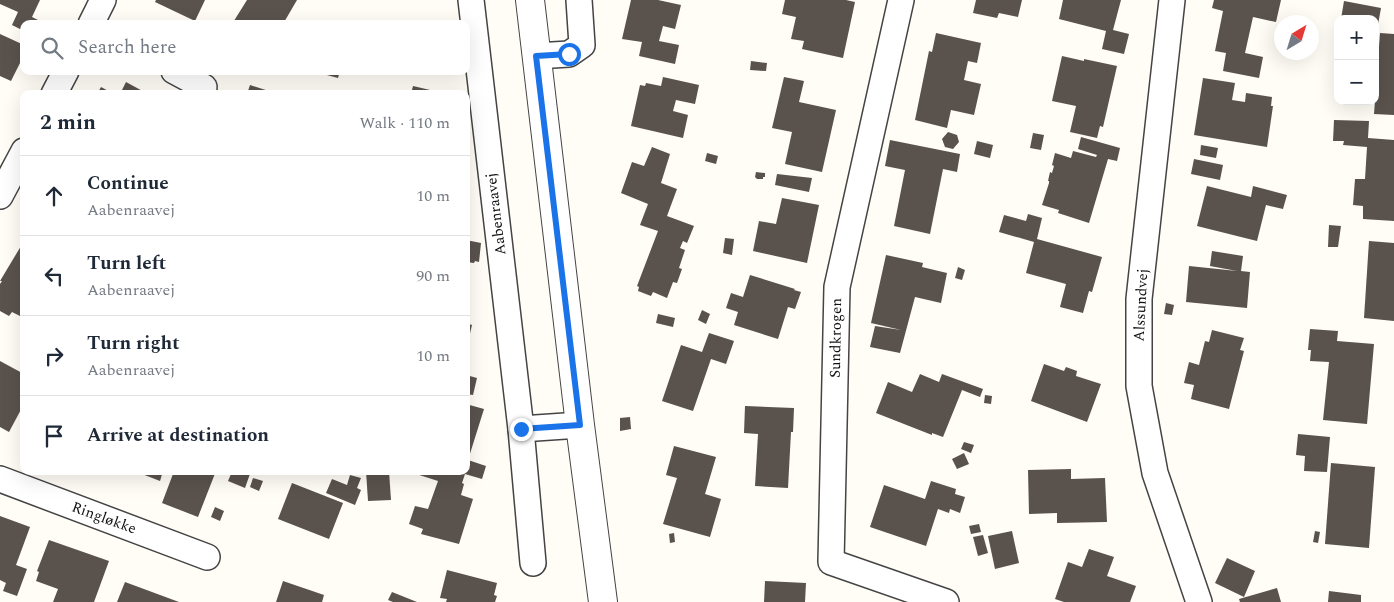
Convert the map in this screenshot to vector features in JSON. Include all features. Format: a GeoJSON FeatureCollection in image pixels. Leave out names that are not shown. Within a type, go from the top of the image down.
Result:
{"type":"FeatureCollection","features":[{"type":"Feature","properties":{"kind":"street"},"geometry":{"type":"LineString","coordinates":[[93,20],[103,0]]}},
{"type":"Feature","properties":{"kind":"street","name":"Aabenraavej"},"geometry":{"type":"LineString","coordinates":[[471,0],[521,429],[533,563]]}},
{"type":"Feature","properties":{"kind":"street"},"geometry":{"type":"LineString","coordinates":[[530,0],[580,425],[603,602]]}},
{"type":"Feature","properties":{"kind":"street"},"geometry":{"type":"LineString","coordinates":[[536,56],[569,54],[582,45],[578,0]]}},
{"type":"Feature","properties":{"kind":"street","name":"Sundkrogen"},"geometry":{"type":"LineString","coordinates":[[901,0],[837,287],[831,562],[946,602]]}},
{"type":"Feature","properties":{"kind":"street","name":"Alssundvej"},"geometry":{"type":"LineString","coordinates":[[1172,0],[1139,300],[1139,386],[1155,473],[1200,602]]}},
{"type":"Feature","properties":{"kind":"street"},"geometry":{"type":"LineString","coordinates":[[56,90],[64,75]]}},
{"type":"Feature","properties":{"kind":"street"},"geometry":{"type":"LineString","coordinates":[[182,75],[204,86],[204,90]]}},
{"type":"Feature","properties":{"kind":"street"},"geometry":{"type":"LineString","coordinates":[[0,196],[20,158]]}},
{"type":"Feature","properties":{"kind":"street"},"geometry":{"type":"LineString","coordinates":[[521,429],[580,425]]}},
{"type":"Feature","properties":{"kind":"street","name":"Ringløkke"},"geometry":{"type":"LineString","coordinates":[[0,479],[207,557]]}},
{"type":"Feature","properties":{"kind":"building"},"geometry":{"type":"Polygon","coordinates":[[[0,0],[40,0],[32,17],[38,20],[20,20],[20,29],[12,25],[18,12],[0,4],[0,0]]]}},
{"type":"Feature","properties":{"kind":"building"},"geometry":{"type":"Polygon","coordinates":[[[156,0],[205,0],[195,20],[155,2],[156,0]]]}},
{"type":"Feature","properties":{"kind":"building"},"geometry":{"type":"Polygon","coordinates":[[[247,0],[297,0],[285,20],[234,20],[247,0]]]}},
{"type":"Feature","properties":{"kind":"building"},"geometry":{"type":"Polygon","coordinates":[[[631,0],[658,0],[681,5],[675,29],[663,26],[659,41],[679,45],[675,64],[639,56],[642,42],[622,39],[631,0]]]}},
{"type":"Feature","properties":{"kind":"building"},"geometry":{"type":"Polygon","coordinates":[[[785,0],[846,0],[855,2],[843,58],[802,49],[804,41],[791,39],[796,17],[782,14],[785,0]]]}},
{"type":"Feature","properties":{"kind":"building"},"geometry":{"type":"Polygon","coordinates":[[[976,0],[1022,0],[1018,17],[999,13],[997,18],[973,13],[976,0]]]}},
{"type":"Feature","properties":{"kind":"building"},"geometry":{"type":"Polygon","coordinates":[[[1063,0],[1121,0],[1113,30],[1129,34],[1124,54],[1102,49],[1106,31],[1059,19],[1063,0]]]}},
{"type":"Feature","properties":{"kind":"building"},"geometry":{"type":"Polygon","coordinates":[[[1214,0],[1281,0],[1278,15],[1274,15],[1274,22],[1253,17],[1245,53],[1263,57],[1259,78],[1223,71],[1226,53],[1215,51],[1223,11],[1212,8],[1214,0]]]}},
{"type":"Feature","properties":{"kind":"building"},"geometry":{"type":"Polygon","coordinates":[[[1344,1],[1381,8],[1379,19],[1379,15],[1342,15],[1344,1]]]}},
{"type":"Feature","properties":{"kind":"building"},"geometry":{"type":"Polygon","coordinates":[[[936,33],[981,43],[977,63],[968,61],[964,80],[981,84],[974,115],[951,110],[947,128],[915,120],[929,51],[932,52],[936,33]]]}},
{"type":"Feature","properties":{"kind":"building"},"geometry":{"type":"Polygon","coordinates":[[[1380,33],[1394,34],[1394,115],[1374,114],[1375,105],[1379,105],[1380,33]]]}},
{"type":"Feature","properties":{"kind":"building"},"geometry":{"type":"Polygon","coordinates":[[[0,34],[20,43],[20,63],[11,81],[0,76],[0,34]]]}},
{"type":"Feature","properties":{"kind":"building"},"geometry":{"type":"Polygon","coordinates":[[[1062,56],[1117,66],[1103,127],[1100,126],[1097,138],[1070,132],[1076,106],[1052,101],[1062,56]]]}},
{"type":"Feature","properties":{"kind":"building"},"geometry":{"type":"Polygon","coordinates":[[[751,61],[767,63],[766,71],[750,70],[751,61]]]}},
{"type":"Feature","properties":{"kind":"building"},"geometry":{"type":"Polygon","coordinates":[[[327,75],[339,75],[338,78],[327,75]]]}},
{"type":"Feature","properties":{"kind":"building"},"geometry":{"type":"Polygon","coordinates":[[[663,77],[699,85],[695,104],[676,100],[673,111],[688,115],[683,138],[631,126],[640,85],[645,86],[646,83],[661,86],[663,77]]]}},
{"type":"Feature","properties":{"kind":"building"},"geometry":{"type":"Polygon","coordinates":[[[784,77],[804,81],[799,102],[836,110],[822,172],[785,164],[792,132],[772,128],[784,77]]]}},
{"type":"Feature","properties":{"kind":"building"},"geometry":{"type":"Polygon","coordinates":[[[1203,78],[1235,83],[1232,100],[1245,102],[1246,93],[1272,97],[1271,106],[1273,106],[1267,147],[1194,135],[1203,78]]]}},
{"type":"Feature","properties":{"kind":"building"},"geometry":{"type":"Polygon","coordinates":[[[126,82],[141,90],[122,90],[126,82]]]}},
{"type":"Feature","properties":{"kind":"building"},"geometry":{"type":"Polygon","coordinates":[[[250,85],[266,90],[248,90],[250,85]]]}},
{"type":"Feature","properties":{"kind":"building"},"geometry":{"type":"Polygon","coordinates":[[[413,86],[430,90],[412,90],[413,86]]]}},
{"type":"Feature","properties":{"kind":"building"},"geometry":{"type":"Polygon","coordinates":[[[1334,120],[1369,121],[1368,138],[1394,140],[1394,221],[1363,219],[1363,206],[1353,205],[1355,179],[1365,179],[1367,147],[1343,145],[1344,141],[1333,141],[1334,120]]]}},
{"type":"Feature","properties":{"kind":"building"},"geometry":{"type":"Polygon","coordinates":[[[948,132],[957,135],[959,142],[953,149],[945,147],[942,139],[948,132]]]}},
{"type":"Feature","properties":{"kind":"building"},"geometry":{"type":"Polygon","coordinates":[[[1033,133],[1044,135],[1041,150],[1030,148],[1033,133]]]}},
{"type":"Feature","properties":{"kind":"building"},"geometry":{"type":"Polygon","coordinates":[[[1081,137],[1120,148],[1117,161],[1108,159],[1089,223],[1058,213],[1059,210],[1042,205],[1049,183],[1050,172],[1052,173],[1054,166],[1052,165],[1055,153],[1071,158],[1073,151],[1096,157],[1097,155],[1078,149],[1081,137]]]}},
{"type":"Feature","properties":{"kind":"building"},"geometry":{"type":"Polygon","coordinates":[[[890,140],[960,154],[957,172],[943,169],[930,234],[894,226],[905,170],[885,166],[890,140]]]}},
{"type":"Feature","properties":{"kind":"building"},"geometry":{"type":"Polygon","coordinates":[[[977,141],[993,145],[990,158],[974,154],[977,141]]]}},
{"type":"Feature","properties":{"kind":"building"},"geometry":{"type":"Polygon","coordinates":[[[1201,145],[1218,148],[1216,158],[1200,155],[1201,145]]]}},
{"type":"Feature","properties":{"kind":"building"},"geometry":{"type":"Polygon","coordinates":[[[652,147],[670,154],[661,183],[677,189],[667,216],[694,226],[687,243],[683,241],[680,248],[685,250],[679,268],[682,269],[677,283],[673,282],[667,298],[653,292],[651,296],[638,291],[639,287],[637,286],[658,231],[640,225],[648,204],[621,193],[632,162],[644,166],[652,147]]]}},
{"type":"Feature","properties":{"kind":"building"},"geometry":{"type":"Polygon","coordinates":[[[707,153],[718,156],[716,164],[705,161],[707,153]]]}},
{"type":"Feature","properties":{"kind":"building"},"geometry":{"type":"Polygon","coordinates":[[[1194,159],[1223,165],[1220,180],[1191,174],[1194,159]]]}},
{"type":"Feature","properties":{"kind":"building"},"geometry":{"type":"Polygon","coordinates":[[[756,172],[765,173],[765,177],[757,179],[755,177],[756,172]]]}},
{"type":"Feature","properties":{"kind":"building"},"geometry":{"type":"Polygon","coordinates":[[[777,174],[812,178],[809,192],[775,185],[777,174]]]}},
{"type":"Feature","properties":{"kind":"building"},"geometry":{"type":"Polygon","coordinates":[[[1207,186],[1251,197],[1253,186],[1287,195],[1283,209],[1266,205],[1257,241],[1197,226],[1207,186]]]}},
{"type":"Feature","properties":{"kind":"building"},"geometry":{"type":"Polygon","coordinates":[[[782,198],[819,205],[807,263],[753,251],[759,221],[776,224],[782,198]]]}},
{"type":"Feature","properties":{"kind":"building"},"geometry":{"type":"Polygon","coordinates":[[[1028,214],[1042,218],[1037,239],[1102,257],[1092,292],[1089,291],[1083,313],[1060,307],[1066,284],[1026,273],[1034,242],[999,232],[1004,215],[1026,221],[1028,214]]]}},
{"type":"Feature","properties":{"kind":"building"},"geometry":{"type":"Polygon","coordinates":[[[1329,225],[1341,226],[1338,247],[1328,247],[1329,225]]]}},
{"type":"Feature","properties":{"kind":"building"},"geometry":{"type":"Polygon","coordinates":[[[725,238],[734,239],[732,255],[723,253],[725,238]]]}},
{"type":"Feature","properties":{"kind":"building"},"geometry":{"type":"Polygon","coordinates":[[[470,241],[481,243],[479,262],[475,261],[474,263],[470,262],[470,241]]]}},
{"type":"Feature","properties":{"kind":"building"},"geometry":{"type":"Polygon","coordinates":[[[1369,241],[1394,243],[1394,321],[1364,318],[1369,241]]]}},
{"type":"Feature","properties":{"kind":"building"},"geometry":{"type":"Polygon","coordinates":[[[20,248],[20,316],[12,312],[9,316],[0,311],[0,284],[2,281],[0,281],[20,248]]]}},
{"type":"Feature","properties":{"kind":"building"},"geometry":{"type":"Polygon","coordinates":[[[1212,251],[1243,256],[1241,271],[1250,272],[1247,308],[1186,302],[1189,266],[1237,271],[1210,266],[1212,251]]]}},
{"type":"Feature","properties":{"kind":"building"},"geometry":{"type":"Polygon","coordinates":[[[886,255],[923,263],[922,267],[947,273],[941,303],[915,297],[900,353],[870,347],[875,326],[901,330],[871,323],[886,255]]]}},
{"type":"Feature","properties":{"kind":"building"},"geometry":{"type":"Polygon","coordinates":[[[958,267],[965,270],[962,280],[955,278],[958,267]]]}},
{"type":"Feature","properties":{"kind":"building"},"geometry":{"type":"Polygon","coordinates":[[[750,275],[801,292],[795,309],[788,307],[778,339],[734,325],[738,312],[726,308],[731,293],[743,297],[750,275]]]}},
{"type":"Feature","properties":{"kind":"building"},"geometry":{"type":"Polygon","coordinates":[[[1166,303],[1174,305],[1172,315],[1164,314],[1166,303]]]}},
{"type":"Feature","properties":{"kind":"building"},"geometry":{"type":"Polygon","coordinates":[[[702,310],[710,314],[706,324],[698,320],[702,310]]]}},
{"type":"Feature","properties":{"kind":"building"},"geometry":{"type":"Polygon","coordinates":[[[658,314],[675,318],[673,327],[656,323],[658,314]]]}},
{"type":"Feature","properties":{"kind":"building"},"geometry":{"type":"Polygon","coordinates":[[[1310,329],[1338,331],[1337,341],[1374,344],[1367,424],[1323,420],[1329,362],[1310,361],[1311,350],[1308,350],[1310,329]]]}},
{"type":"Feature","properties":{"kind":"building"},"geometry":{"type":"Polygon","coordinates":[[[1212,330],[1244,338],[1240,350],[1244,351],[1229,409],[1191,399],[1194,385],[1184,383],[1189,362],[1199,365],[1205,341],[1209,342],[1212,330]]]}},
{"type":"Feature","properties":{"kind":"building"},"geometry":{"type":"Polygon","coordinates":[[[709,333],[734,341],[726,364],[711,359],[693,411],[662,401],[681,345],[702,352],[709,333]]]}},
{"type":"Feature","properties":{"kind":"building"},"geometry":{"type":"Polygon","coordinates":[[[0,361],[20,372],[20,411],[9,432],[0,427],[0,361]]]}},
{"type":"Feature","properties":{"kind":"building"},"geometry":{"type":"Polygon","coordinates":[[[1044,364],[1064,371],[1066,367],[1077,371],[1076,376],[1101,384],[1087,422],[1031,401],[1044,364]]]}},
{"type":"Feature","properties":{"kind":"building"},"geometry":{"type":"Polygon","coordinates":[[[920,374],[939,382],[942,374],[983,389],[980,397],[962,390],[943,437],[932,433],[932,435],[876,413],[888,382],[912,392],[920,374]]]}},
{"type":"Feature","properties":{"kind":"building"},"geometry":{"type":"Polygon","coordinates":[[[470,376],[477,378],[473,395],[470,395],[470,376]]]}},
{"type":"Feature","properties":{"kind":"building"},"geometry":{"type":"Polygon","coordinates":[[[985,395],[992,396],[991,404],[984,403],[985,395]]]}},
{"type":"Feature","properties":{"kind":"building"},"geometry":{"type":"Polygon","coordinates":[[[470,405],[484,409],[470,454],[470,405]]]}},
{"type":"Feature","properties":{"kind":"building"},"geometry":{"type":"Polygon","coordinates":[[[745,406],[794,408],[788,488],[755,486],[758,434],[744,433],[745,406]]]}},
{"type":"Feature","properties":{"kind":"building"},"geometry":{"type":"Polygon","coordinates":[[[630,417],[631,429],[620,431],[620,418],[630,417]]]}},
{"type":"Feature","properties":{"kind":"building"},"geometry":{"type":"Polygon","coordinates":[[[1298,434],[1330,437],[1327,472],[1304,471],[1305,456],[1296,455],[1298,434]]]}},
{"type":"Feature","properties":{"kind":"building"},"geometry":{"type":"Polygon","coordinates":[[[964,442],[974,445],[971,453],[961,449],[964,442]]]}},
{"type":"Feature","properties":{"kind":"building"},"geometry":{"type":"Polygon","coordinates":[[[674,446],[716,457],[705,494],[721,499],[710,537],[663,524],[677,478],[666,475],[674,446]]]}},
{"type":"Feature","properties":{"kind":"building"},"geometry":{"type":"Polygon","coordinates":[[[964,453],[969,464],[957,469],[952,459],[964,453]]]}},
{"type":"Feature","properties":{"kind":"building"},"geometry":{"type":"Polygon","coordinates":[[[470,461],[486,466],[482,479],[468,475],[470,475],[470,461]]]}},
{"type":"Feature","properties":{"kind":"building"},"geometry":{"type":"Polygon","coordinates":[[[1331,463],[1375,467],[1369,548],[1325,544],[1331,463]]]}},
{"type":"Feature","properties":{"kind":"building"},"geometry":{"type":"Polygon","coordinates":[[[1071,469],[1071,479],[1105,478],[1107,522],[1057,523],[1057,513],[1029,514],[1028,470],[1071,469]]]}},
{"type":"Feature","properties":{"kind":"building"},"geometry":{"type":"Polygon","coordinates":[[[145,475],[162,475],[160,481],[145,475]]]}},
{"type":"Feature","properties":{"kind":"building"},"geometry":{"type":"Polygon","coordinates":[[[173,475],[214,475],[198,517],[162,503],[173,475]]]}},
{"type":"Feature","properties":{"kind":"building"},"geometry":{"type":"Polygon","coordinates":[[[231,475],[250,475],[245,488],[228,481],[231,475]]]}},
{"type":"Feature","properties":{"kind":"building"},"geometry":{"type":"Polygon","coordinates":[[[350,475],[361,478],[357,488],[361,490],[355,505],[326,493],[332,479],[347,485],[350,475]]]}},
{"type":"Feature","properties":{"kind":"building"},"geometry":{"type":"Polygon","coordinates":[[[366,475],[389,475],[391,500],[368,501],[366,475]]]}},
{"type":"Feature","properties":{"kind":"building"},"geometry":{"type":"Polygon","coordinates":[[[419,475],[465,475],[461,495],[473,499],[459,544],[421,534],[423,529],[409,524],[415,506],[428,509],[438,481],[419,475]]]}},
{"type":"Feature","properties":{"kind":"building"},"geometry":{"type":"Polygon","coordinates":[[[253,478],[263,481],[259,491],[250,487],[253,478]]]}},
{"type":"Feature","properties":{"kind":"building"},"geometry":{"type":"Polygon","coordinates":[[[931,481],[956,489],[955,494],[965,497],[960,513],[950,509],[949,513],[938,509],[926,546],[870,527],[884,485],[925,499],[931,481]]]}},
{"type":"Feature","properties":{"kind":"building"},"geometry":{"type":"Polygon","coordinates":[[[292,483],[343,503],[329,539],[278,519],[292,483]]]}},
{"type":"Feature","properties":{"kind":"building"},"geometry":{"type":"Polygon","coordinates":[[[215,507],[224,511],[220,521],[211,517],[215,507]]]}},
{"type":"Feature","properties":{"kind":"building"},"geometry":{"type":"Polygon","coordinates":[[[0,516],[30,527],[16,565],[27,569],[17,596],[3,591],[6,583],[0,580],[0,516]]]}},
{"type":"Feature","properties":{"kind":"building"},"geometry":{"type":"Polygon","coordinates":[[[979,524],[981,532],[971,534],[969,526],[979,524]]]}},
{"type":"Feature","properties":{"kind":"building"},"geometry":{"type":"Polygon","coordinates":[[[1012,531],[1019,563],[995,569],[988,536],[1012,531]]]}},
{"type":"Feature","properties":{"kind":"building"},"geometry":{"type":"Polygon","coordinates":[[[1315,531],[1320,532],[1318,543],[1313,542],[1315,531]]]}},
{"type":"Feature","properties":{"kind":"building"},"geometry":{"type":"Polygon","coordinates":[[[674,533],[675,542],[670,543],[669,534],[674,533]]]}},
{"type":"Feature","properties":{"kind":"building"},"geometry":{"type":"Polygon","coordinates":[[[983,535],[988,553],[978,556],[973,537],[983,535]]]}},
{"type":"Feature","properties":{"kind":"building"},"geometry":{"type":"Polygon","coordinates":[[[49,540],[109,561],[94,602],[53,602],[58,589],[36,581],[39,572],[37,571],[49,540]]]}},
{"type":"Feature","properties":{"kind":"building"},"geometry":{"type":"Polygon","coordinates":[[[1089,549],[1114,557],[1107,576],[1136,586],[1130,602],[1064,602],[1055,599],[1068,562],[1082,567],[1089,549]]]}},
{"type":"Feature","properties":{"kind":"building"},"geometry":{"type":"Polygon","coordinates":[[[1227,558],[1255,571],[1244,597],[1215,583],[1227,558]]]}},
{"type":"Feature","properties":{"kind":"building"},"geometry":{"type":"Polygon","coordinates":[[[447,570],[497,583],[494,595],[497,596],[495,602],[446,602],[447,599],[440,598],[447,570]]]}},
{"type":"Feature","properties":{"kind":"building"},"geometry":{"type":"Polygon","coordinates":[[[283,581],[324,595],[322,602],[276,602],[283,581]]]}},
{"type":"Feature","properties":{"kind":"building"},"geometry":{"type":"Polygon","coordinates":[[[765,581],[806,583],[805,602],[764,602],[765,581]]]}},
{"type":"Feature","properties":{"kind":"building"},"geometry":{"type":"Polygon","coordinates":[[[125,582],[179,602],[117,602],[125,582]]]}},
{"type":"Feature","properties":{"kind":"building"},"geometry":{"type":"Polygon","coordinates":[[[1277,588],[1281,602],[1240,602],[1239,599],[1277,588]]]}},
{"type":"Feature","properties":{"kind":"building"},"geometry":{"type":"Polygon","coordinates":[[[1329,591],[1361,595],[1361,602],[1328,602],[1329,591]]]}},
{"type":"Feature","properties":{"kind":"building"},"geometry":{"type":"Polygon","coordinates":[[[392,592],[417,602],[393,602],[388,600],[392,592]]]}},
{"type":"Feature","properties":{"kind":"route"},"geometry":{"type":"LineString","coordinates":[[521,429],[580,425],[536,56],[569,54]]}}]}
